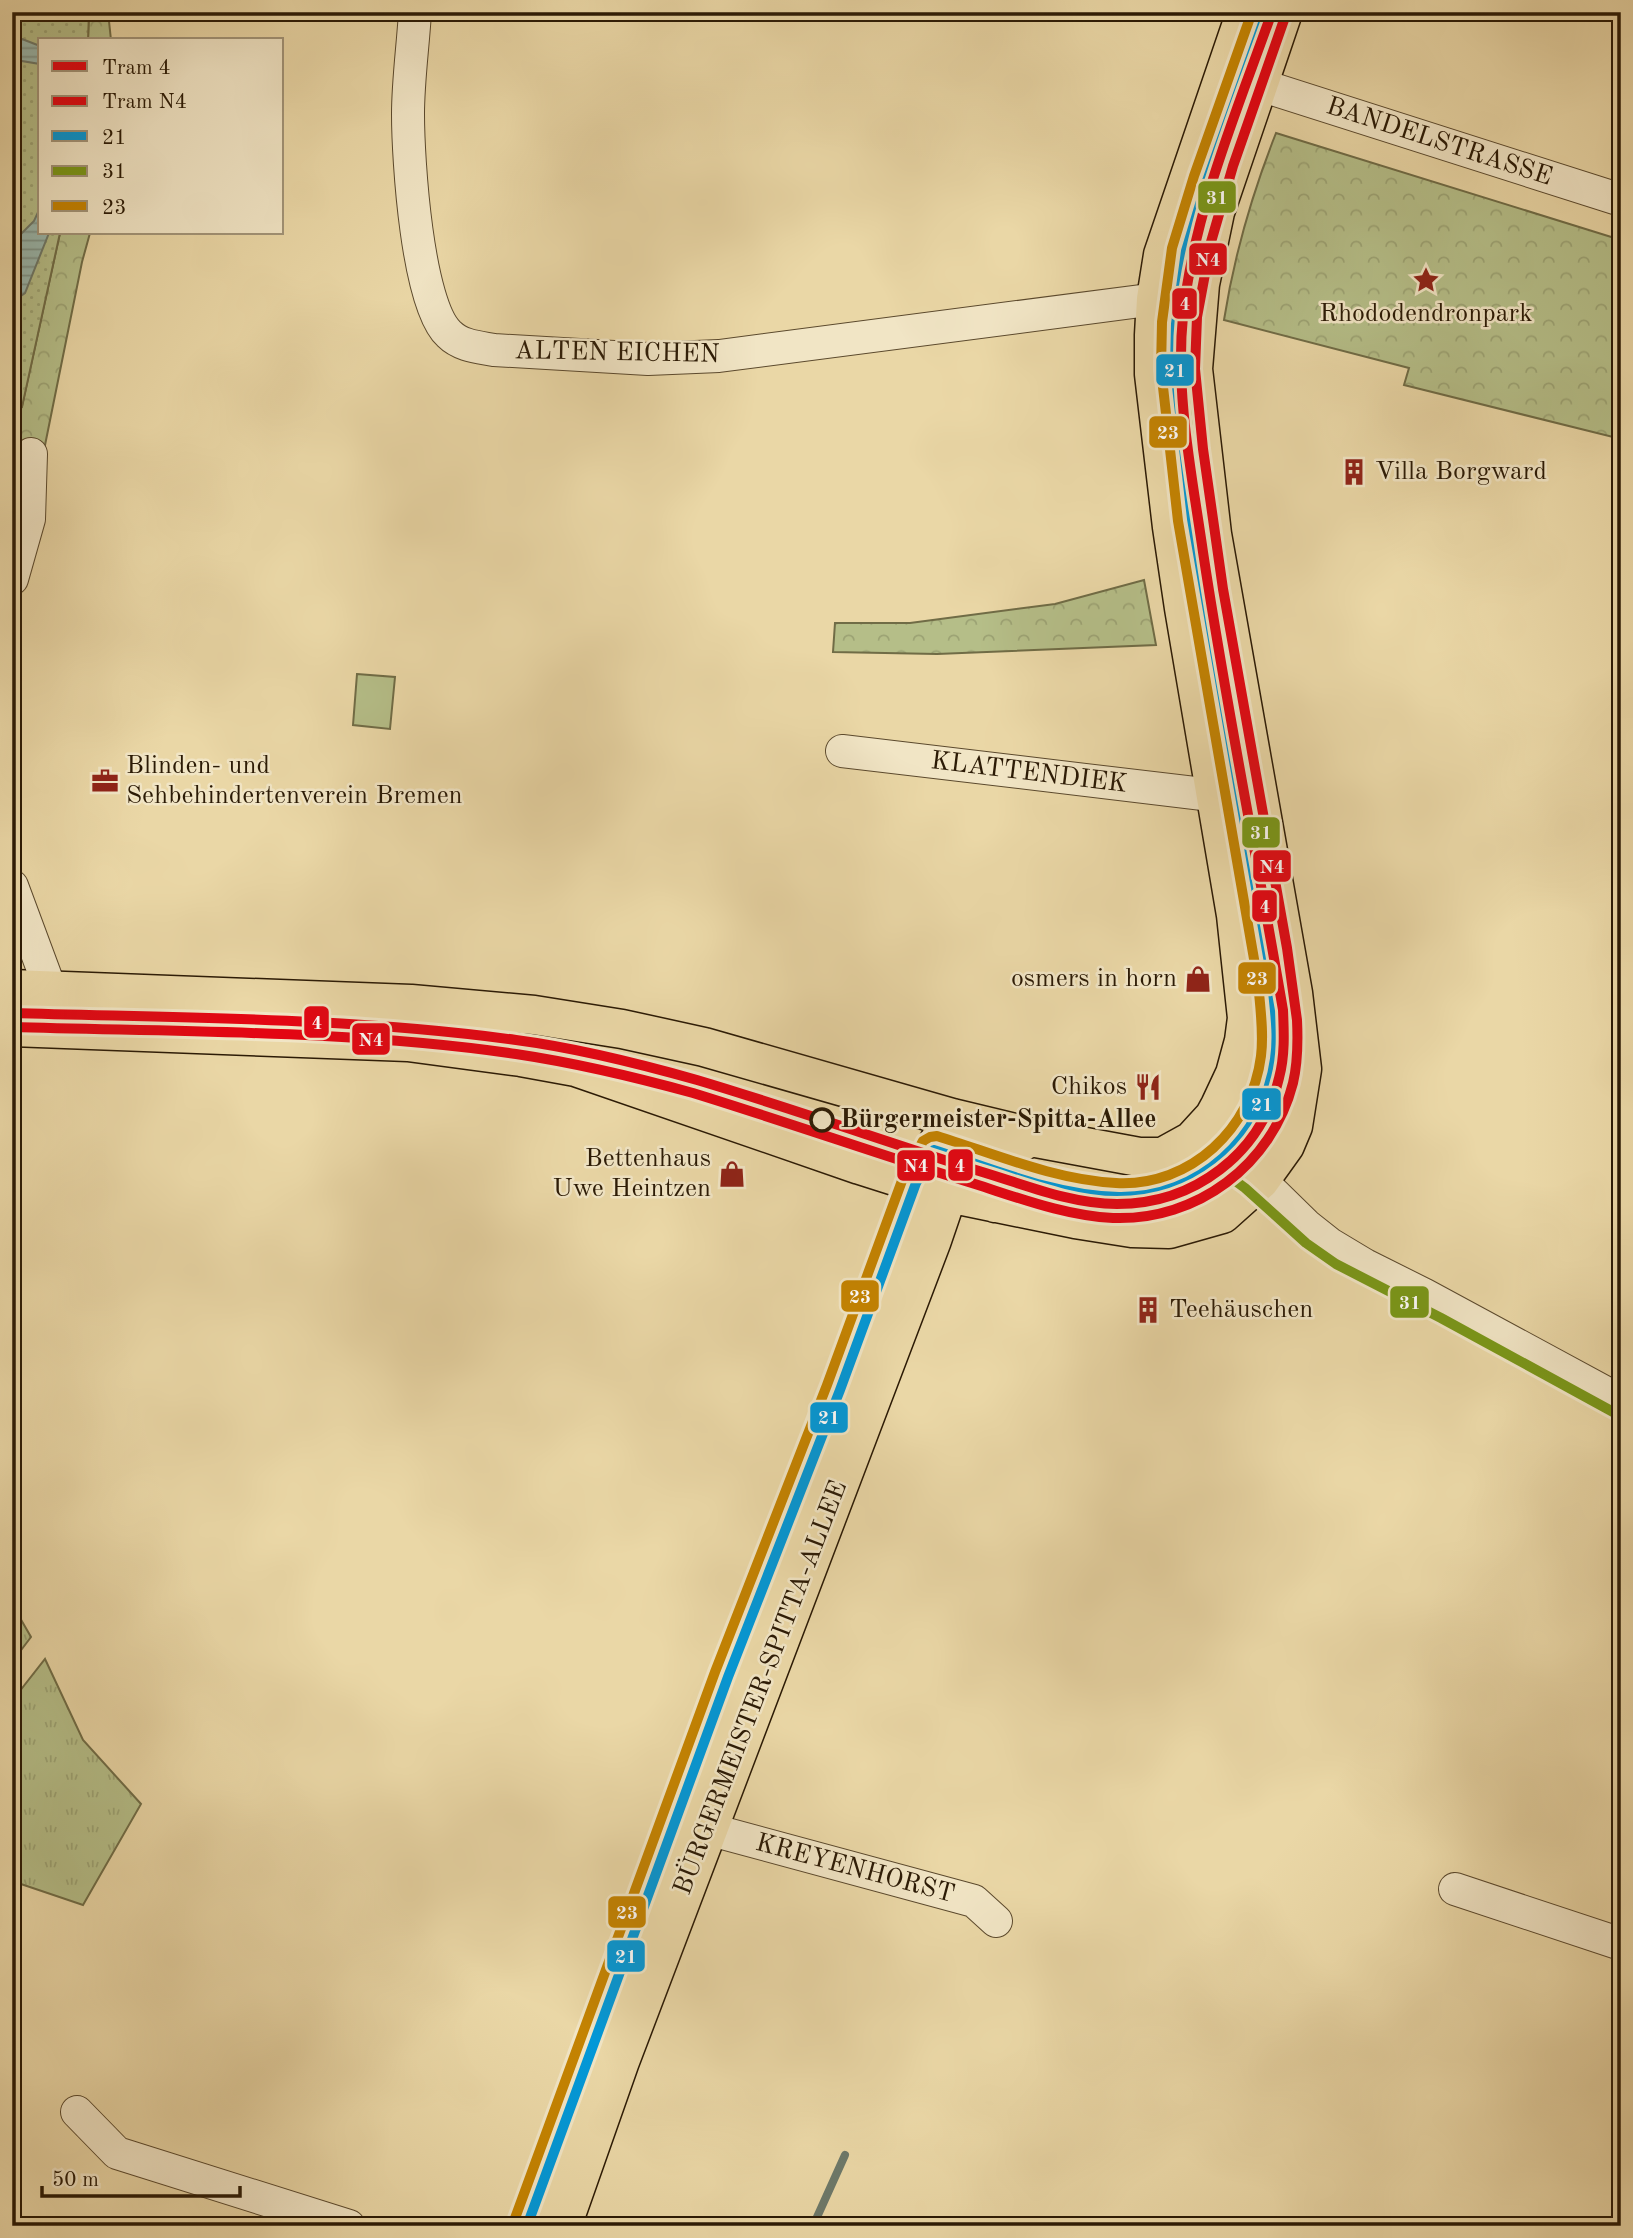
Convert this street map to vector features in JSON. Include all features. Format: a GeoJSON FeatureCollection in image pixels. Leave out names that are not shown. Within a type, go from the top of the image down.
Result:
{"type":"FeatureCollection","features":[{"type":"Feature","properties":{"kind":"main road"},"geometry":{"type":"LineString","coordinates":[[12,989],[411,1004],[545,1017],[622,1029],[704,1047],[951,1118],[1031,1137],[1139,1157],[1163,1157],[1192,1141],[1214,1117],[1235,1074],[1247,1018],[1236,915],[1172,527],[1154,374],[1156,299],[1163,254],[1246,12]]}},
{"type":"Feature","properties":{"kind":"main road"},"geometry":{"type":"LineString","coordinates":[[12,1027],[408,1042],[521,1057],[576,1067],[932,1188],[995,1203],[1132,1228],[1169,1229],[1222,1214],[1260,1180],[1285,1145],[1293,1126],[1302,1069],[1293,993],[1212,534],[1193,369],[1200,284],[1215,212],[1283,12]]}},
{"type":"Feature","properties":{"kind":"main road","name":"BÜRGERMEISTER-SPITTA-ALLEE"},"geometry":{"type":"LineString","coordinates":[[562,2226],[625,2048],[708,1829],[932,1188],[951,1118]]}},
{"type":"Feature","properties":{"kind":"main road"},"geometry":{"type":"LineString","coordinates":[[995,1203],[988,1174],[991,1162],[1007,1149],[1031,1137]]}},
{"type":"Feature","properties":{"kind":"main road"},"geometry":{"type":"LineString","coordinates":[[1192,1141],[1248,1169],[1260,1180]]}},
{"type":"Feature","properties":{"kind":"main road","name":"BÜRGERMEISTER-SPITTA-ALLEE"},"geometry":{"type":"LineString","coordinates":[[527,2226],[728,1677],[840,1390],[932,1188]]}},
{"type":"Feature","properties":{"kind":"street","name":"ALTEN EICHEN"},"geometry":{"type":"LineString","coordinates":[[415,12],[408,115],[413,201],[424,272],[434,312],[448,334],[466,345],[494,350],[684,359],[1156,299]]}},
{"type":"Feature","properties":{"kind":"street","name":"BANDELSTRASSE"},"geometry":{"type":"LineString","coordinates":[[1257,84],[1621,200]]}},
{"type":"Feature","properties":{"kind":"street"},"geometry":{"type":"LineString","coordinates":[[12,579],[29,519],[32,454]]}},
{"type":"Feature","properties":{"kind":"street","name":"KLATTENDIEK"},"geometry":{"type":"LineString","coordinates":[[842,751],[1203,794],[1216,793]]}},
{"type":"Feature","properties":{"kind":"street"},"geometry":{"type":"LineString","coordinates":[[12,886],[51,990]]}},
{"type":"Feature","properties":{"kind":"street"},"geometry":{"type":"LineString","coordinates":[[1260,1180],[1306,1225],[1330,1244],[1621,1401]]}},
{"type":"Feature","properties":{"kind":"street","name":"KREYENHORST"},"geometry":{"type":"LineString","coordinates":[[708,1829],[974,1901],[996,1920]]}},
{"type":"Feature","properties":{"kind":"street"},"geometry":{"type":"LineString","coordinates":[[1455,1889],[1621,1944]]}},
{"type":"Feature","properties":{"kind":"street"},"geometry":{"type":"LineString","coordinates":[[77,2112],[117,2153],[349,2226]]}},
{"type":"Feature","properties":{"kind":"green space"},"geometry":{"type":"Polygon","coordinates":[[[12,12],[89,12],[88,38],[38,38],[38,234],[60,234],[22,407],[12,404],[12,12]]]}},
{"type":"Feature","properties":{"kind":"green space"},"geometry":{"type":"Polygon","coordinates":[[[89,12],[108,12],[111,38],[88,38],[89,12]]]}},
{"type":"Feature","properties":{"kind":"green space","name":"Rhododendronpark"},"geometry":{"type":"Polygon","coordinates":[[[1276,133],[1621,240],[1621,439],[1404,385],[1409,368],[1224,320],[1245,225],[1276,133]]]}},
{"type":"Feature","properties":{"kind":"green space"},"geometry":{"type":"Polygon","coordinates":[[[60,234],[90,234],[43,455],[14,459],[12,404],[22,406],[60,234]]]}},
{"type":"Feature","properties":{"kind":"green space"},"geometry":{"type":"Polygon","coordinates":[[[1144,580],[1156,645],[937,654],[833,652],[835,623],[910,623],[1055,604],[1144,580]]]}},
{"type":"Feature","properties":{"kind":"green space"},"geometry":{"type":"Polygon","coordinates":[[[357,674],[395,677],[390,729],[353,725],[357,674]]]}},
{"type":"Feature","properties":{"kind":"green space"},"geometry":{"type":"Polygon","coordinates":[[[12,1604],[31,1637],[12,1662],[12,1604]]]}},
{"type":"Feature","properties":{"kind":"green space"},"geometry":{"type":"Polygon","coordinates":[[[45,1659],[83,1740],[141,1804],[83,1905],[12,1881],[12,1701],[45,1659]]]}},
{"type":"Feature","properties":{"kind":"water"},"geometry":{"type":"Polygon","coordinates":[[[22,39],[38,45],[38,64],[16,60],[12,45],[22,39]]]}},
{"type":"Feature","properties":{"kind":"water"},"geometry":{"type":"Polygon","coordinates":[[[38,212],[38,234],[49,234],[25,293],[12,302],[12,243],[34,221],[38,212]]]}},
{"type":"Feature","properties":{"kind":"waterway"},"geometry":{"type":"LineString","coordinates":[[813,2226],[845,2155]]}},
{"type":"Feature","properties":{"kind":"tram line","name":"4"},"geometry":{"type":"LineString","coordinates":[[12,1013],[327,1023],[453,1032],[562,1047],[697,1080],[1030,1187],[1082,1201],[1117,1204],[1145,1202],[1172,1195],[1220,1170],[1257,1130],[1270,1105],[1282,1061],[1283,1010],[1203,552],[1186,434],[1181,345],[1189,277],[1207,200],[1231,124],[1272,12]]}},
{"type":"Feature","properties":{"kind":"tram line","name":"N4"},"geometry":{"type":"LineString","coordinates":[[12,1027],[329,1036],[516,1054],[605,1071],[693,1093],[1026,1200],[1095,1217],[1144,1216],[1174,1210],[1227,1182],[1249,1163],[1268,1139],[1283,1112],[1295,1075],[1297,1020],[1287,948],[1223,589],[1203,449],[1195,369],[1197,317],[1211,242],[1233,166],[1285,17]]}},
{"type":"Feature","properties":{"kind":"transit line","name":"23"},"geometry":{"type":"LineString","coordinates":[[514,2221],[715,1672],[827,1385],[903,1178],[923,1141],[937,1136],[1070,1177],[1116,1183],[1143,1182],[1169,1175],[1192,1164],[1213,1148],[1231,1129],[1245,1107],[1255,1082],[1262,1038],[1258,982],[1178,521],[1161,369],[1162,322],[1172,248],[1194,176],[1252,12]]}},
{"type":"Feature","properties":{"kind":"transit line","name":"21"},"geometry":{"type":"LineString","coordinates":[[934,1150],[1048,1187],[1119,1197],[1148,1195],[1176,1187],[1201,1175],[1223,1158],[1242,1138],[1257,1114],[1268,1088],[1277,1039],[1272,980],[1192,519],[1175,369],[1176,324],[1186,251],[1207,181],[1267,12]]}},
{"type":"Feature","properties":{"kind":"transit line","name":"31"},"geometry":{"type":"LineString","coordinates":[[1238,1166],[1268,1122],[1284,1078],[1289,1031],[1288,1005],[1286,978],[1199,474],[1189,362],[1191,313],[1207,225],[1280,17]]}},
{"type":"Feature","properties":{"kind":"transit line","name":"21"},"geometry":{"type":"LineString","coordinates":[[527,2226],[728,1677],[840,1390],[916,1183],[934,1150]]}},
{"type":"Feature","properties":{"kind":"transit line","name":"31"},"geometry":{"type":"LineString","coordinates":[[1219,1169],[1245,1188],[1306,1243],[1336,1264],[1615,1413]]}},
{"type":"Feature","properties":{"kind":"place","name":"Rhododendronpark"},"geometry":{"type":"Point","coordinates":[1426,280]}},
{"type":"Feature","properties":{"kind":"place","name":"Villa Borgward"},"geometry":{"type":"Point","coordinates":[1354,472]}},
{"type":"Feature","properties":{"kind":"place","name":"Blinden- und Sehbehindertenverein Bremen"},"geometry":{"type":"Point","coordinates":[105,781]}},
{"type":"Feature","properties":{"kind":"place","name":"osmers in horn"},"geometry":{"type":"Point","coordinates":[1198,979]}},
{"type":"Feature","properties":{"kind":"place","name":"Chikos"},"geometry":{"type":"Point","coordinates":[1148,1087]}},
{"type":"Feature","properties":{"kind":"place","name":"Bürgermeister-Spitta-Allee"},"geometry":{"type":"Point","coordinates":[822,1120]}},
{"type":"Feature","properties":{"kind":"place","name":"Bettenhaus Uwe Heintzen"},"geometry":{"type":"Point","coordinates":[732,1174]}},
{"type":"Feature","properties":{"kind":"place","name":"Teehäuschen"},"geometry":{"type":"Point","coordinates":[1148,1310]}}]}
